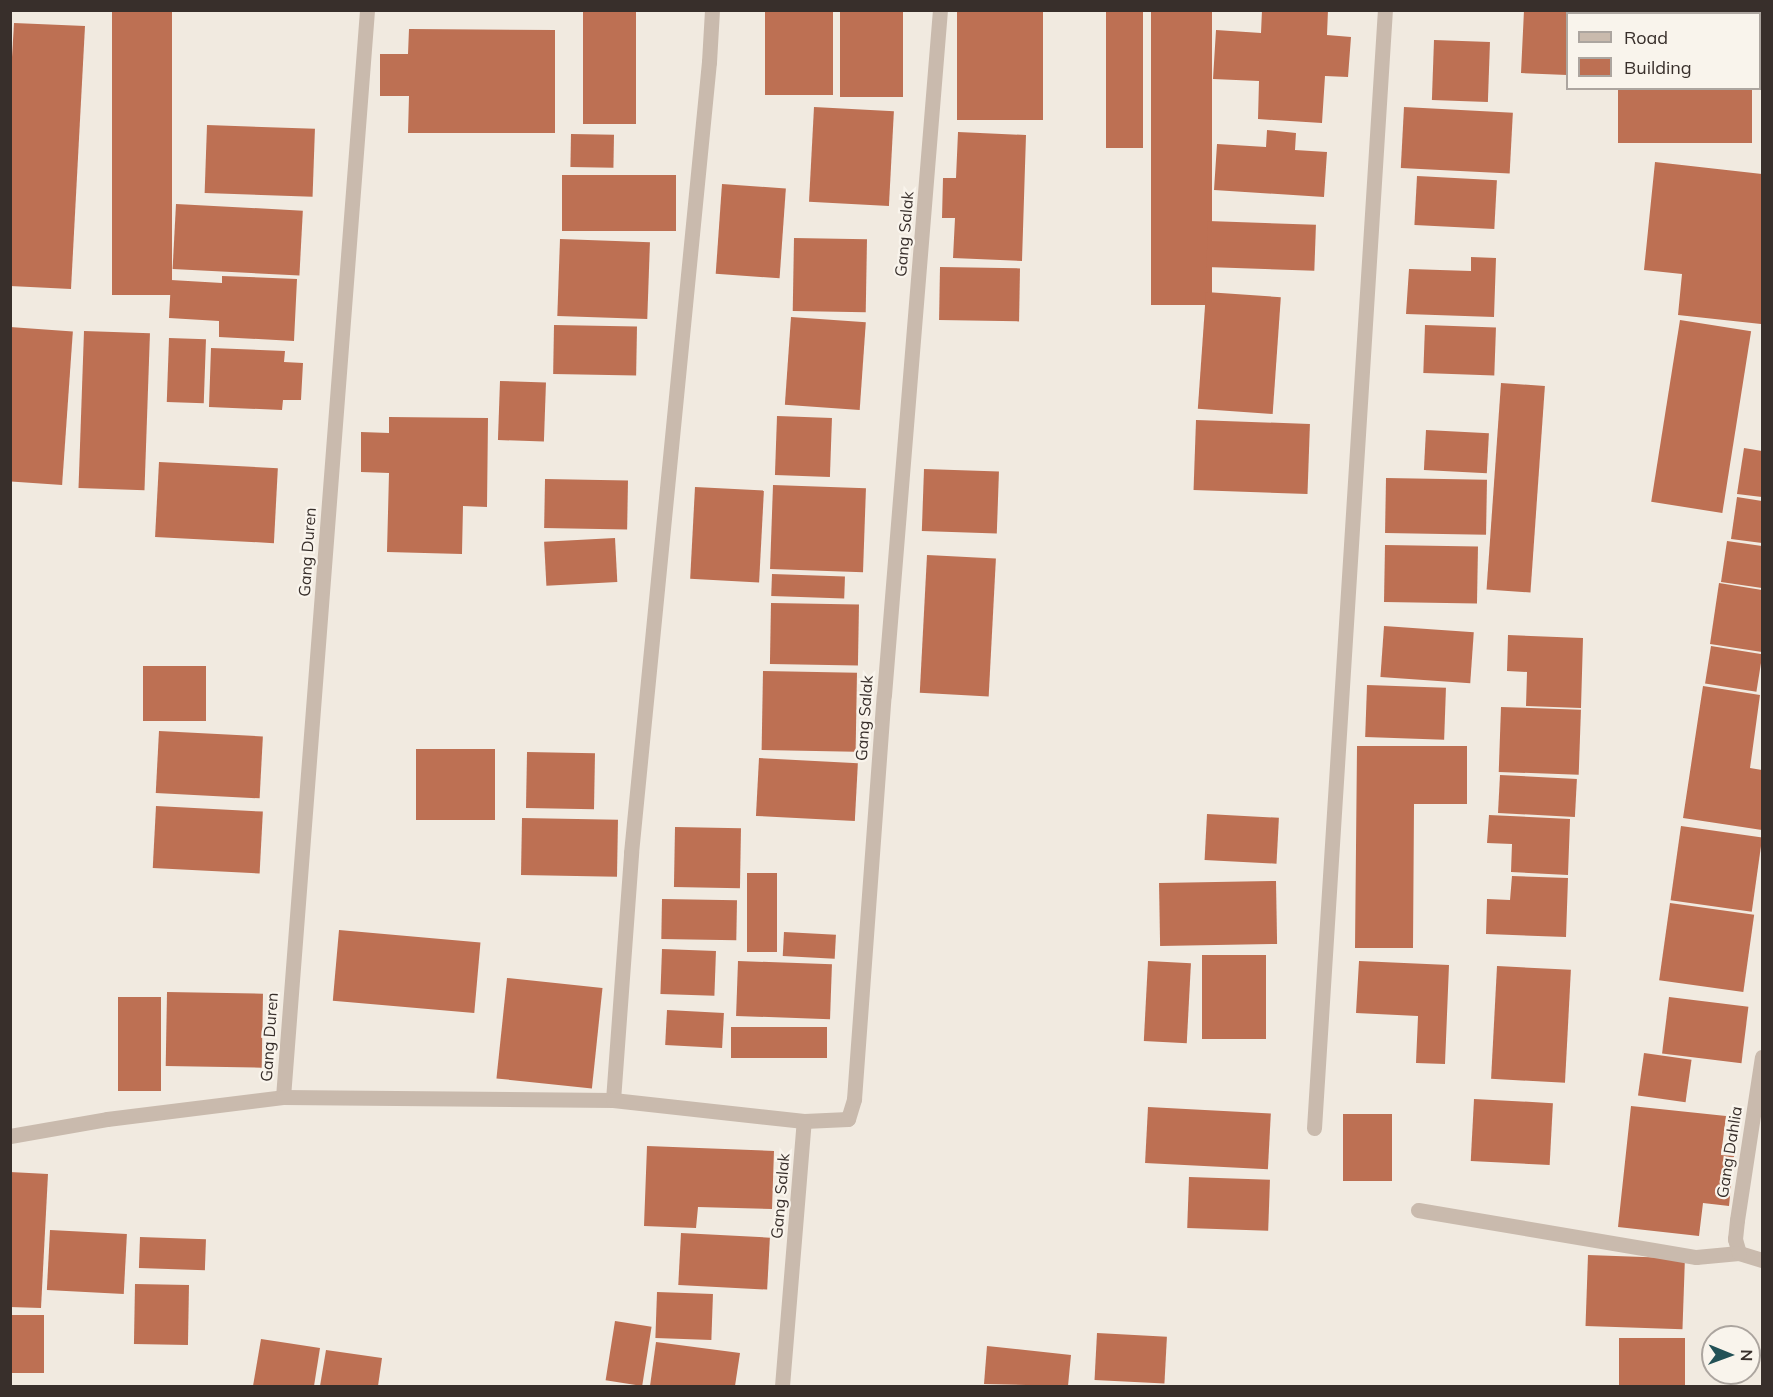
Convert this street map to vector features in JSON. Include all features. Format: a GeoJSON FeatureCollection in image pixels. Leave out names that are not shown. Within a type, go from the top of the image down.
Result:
{"type":"FeatureCollection","features":[{"type":"Feature","properties":{"kind":"street","name":"Gang Duren"},"geometry":{"type":"LineString","coordinates":[[283,1097],[367,10]]}},
{"type":"Feature","properties":{"kind":"street"},"geometry":{"type":"LineString","coordinates":[[613,1101],[631,854],[708,74],[711,10]]}},
{"type":"Feature","properties":{"kind":"street","name":"Gang Salak"},"geometry":{"type":"LineString","coordinates":[[782,1386],[804,1121],[848,1119],[854,1099],[884,695],[940,10]]}},
{"type":"Feature","properties":{"kind":"street"},"geometry":{"type":"LineString","coordinates":[[1314,1128],[1385,10]]}},
{"type":"Feature","properties":{"kind":"street","name":"Gang Dahlia"},"geometry":{"type":"LineString","coordinates":[[1739,1253],[1735,1239],[1737,1220],[1762,1057]]}},
{"type":"Feature","properties":{"kind":"street"},"geometry":{"type":"LineString","coordinates":[[10,1136],[107,1119],[283,1097],[613,1101],[804,1121]]}},
{"type":"Feature","properties":{"kind":"street"},"geometry":{"type":"LineString","coordinates":[[1418,1210],[1696,1257],[1739,1253],[1762,1260]]}},
{"type":"Feature","properties":{"kind":"building"},"geometry":{"type":"Polygon","coordinates":[[[112,10],[172,10],[172,295],[112,295],[112,10]]]}},
{"type":"Feature","properties":{"kind":"building"},"geometry":{"type":"Polygon","coordinates":[[[583,10],[636,10],[636,124],[583,124],[583,10]]]}},
{"type":"Feature","properties":{"kind":"building"},"geometry":{"type":"Polygon","coordinates":[[[765,10],[833,10],[833,95],[765,95],[765,10]]]}},
{"type":"Feature","properties":{"kind":"building"},"geometry":{"type":"Polygon","coordinates":[[[840,10],[903,10],[903,97],[840,97],[840,10]]]}},
{"type":"Feature","properties":{"kind":"building"},"geometry":{"type":"Polygon","coordinates":[[[957,10],[1043,10],[1043,120],[957,120],[957,10]]]}},
{"type":"Feature","properties":{"kind":"building"},"geometry":{"type":"Polygon","coordinates":[[[1106,10],[1143,10],[1143,148],[1106,148],[1106,10]]]}},
{"type":"Feature","properties":{"kind":"building"},"geometry":{"type":"Polygon","coordinates":[[[1151,10],[1212,10],[1212,305],[1151,305],[1151,10]]]}},
{"type":"Feature","properties":{"kind":"building"},"geometry":{"type":"Polygon","coordinates":[[[1262,10],[1328,10],[1327,35],[1351,37],[1348,77],[1325,76],[1322,123],[1258,119],[1259,81],[1213,79],[1216,30],[1261,33],[1262,10]]]}},
{"type":"Feature","properties":{"kind":"building"},"geometry":{"type":"Polygon","coordinates":[[[1524,10],[1570,10],[1566,12],[1566,75],[1521,73],[1524,10]]]}},
{"type":"Feature","properties":{"kind":"building"},"geometry":{"type":"Polygon","coordinates":[[[1585,10],[1762,10],[1762,88],[1761,12],[1585,12],[1585,10]]]}},
{"type":"Feature","properties":{"kind":"building"},"geometry":{"type":"Polygon","coordinates":[[[14,23],[85,26],[71,289],[10,286],[10,92],[14,23]]]}},
{"type":"Feature","properties":{"kind":"building"},"geometry":{"type":"Polygon","coordinates":[[[409,29],[555,30],[555,133],[408,133],[409,96],[380,96],[380,54],[408,54],[409,29]]]}},
{"type":"Feature","properties":{"kind":"building"},"geometry":{"type":"Polygon","coordinates":[[[1434,40],[1490,42],[1488,102],[1432,100],[1434,40]]]}},
{"type":"Feature","properties":{"kind":"building"},"geometry":{"type":"Polygon","coordinates":[[[1618,90],[1752,90],[1752,143],[1618,143],[1618,90]]]}},
{"type":"Feature","properties":{"kind":"building"},"geometry":{"type":"Polygon","coordinates":[[[814,107],[894,111],[889,206],[809,202],[814,107]]]}},
{"type":"Feature","properties":{"kind":"building"},"geometry":{"type":"Polygon","coordinates":[[[1404,107],[1513,113],[1510,174],[1401,168],[1404,107]]]}},
{"type":"Feature","properties":{"kind":"building"},"geometry":{"type":"Polygon","coordinates":[[[207,125],[315,129],[313,197],[205,193],[207,125]]]}},
{"type":"Feature","properties":{"kind":"building"},"geometry":{"type":"Polygon","coordinates":[[[1267,130],[1296,133],[1295,150],[1327,152],[1324,197],[1214,190],[1217,144],[1266,147],[1267,130]]]}},
{"type":"Feature","properties":{"kind":"building"},"geometry":{"type":"Polygon","coordinates":[[[958,132],[1026,135],[1022,261],[953,258],[955,218],[942,218],[943,178],[956,178],[958,132]]]}},
{"type":"Feature","properties":{"kind":"building"},"geometry":{"type":"Polygon","coordinates":[[[571,134],[614,135],[613,168],[570,167],[571,134]]]}},
{"type":"Feature","properties":{"kind":"building"},"geometry":{"type":"Polygon","coordinates":[[[1655,162],[1762,174],[1761,324],[1678,315],[1682,274],[1644,270],[1655,162]]]}},
{"type":"Feature","properties":{"kind":"building"},"geometry":{"type":"Polygon","coordinates":[[[562,175],[676,175],[676,231],[562,231],[562,175]]]}},
{"type":"Feature","properties":{"kind":"building"},"geometry":{"type":"Polygon","coordinates":[[[1417,176],[1497,180],[1494,229],[1414,225],[1417,176]]]}},
{"type":"Feature","properties":{"kind":"building"},"geometry":{"type":"Polygon","coordinates":[[[722,184],[786,188],[780,278],[716,274],[722,184]]]}},
{"type":"Feature","properties":{"kind":"building"},"geometry":{"type":"Polygon","coordinates":[[[176,204],[303,211],[299,276],[173,269],[176,204]]]}},
{"type":"Feature","properties":{"kind":"building"},"geometry":{"type":"Polygon","coordinates":[[[1208,221],[1316,225],[1314,271],[1206,267],[1208,221]]]}},
{"type":"Feature","properties":{"kind":"building"},"geometry":{"type":"Polygon","coordinates":[[[794,238],[867,239],[866,312],[793,311],[794,238]]]}},
{"type":"Feature","properties":{"kind":"building"},"geometry":{"type":"Polygon","coordinates":[[[560,239],[650,242],[647,319],[557,316],[560,239]]]}},
{"type":"Feature","properties":{"kind":"building"},"geometry":{"type":"Polygon","coordinates":[[[1471,257],[1496,258],[1494,317],[1406,314],[1409,269],[1471,271],[1471,257]]]}},
{"type":"Feature","properties":{"kind":"building"},"geometry":{"type":"Polygon","coordinates":[[[940,267],[1020,268],[1019,321],[939,320],[940,267]]]}},
{"type":"Feature","properties":{"kind":"building"},"geometry":{"type":"Polygon","coordinates":[[[222,276],[297,279],[294,341],[219,337],[219,321],[169,318],[171,280],[222,283],[222,276]]]}},
{"type":"Feature","properties":{"kind":"building"},"geometry":{"type":"Polygon","coordinates":[[[1206,292],[1281,297],[1273,414],[1198,409],[1206,292]]]}},
{"type":"Feature","properties":{"kind":"building"},"geometry":{"type":"Polygon","coordinates":[[[791,317],[866,322],[860,410],[785,405],[791,317]]]}},
{"type":"Feature","properties":{"kind":"building"},"geometry":{"type":"Polygon","coordinates":[[[1680,320],[1751,331],[1722,513],[1651,502],[1680,320]]]}},
{"type":"Feature","properties":{"kind":"building"},"geometry":{"type":"Polygon","coordinates":[[[554,325],[637,326],[636,375],[553,374],[554,325]]]}},
{"type":"Feature","properties":{"kind":"building"},"geometry":{"type":"Polygon","coordinates":[[[1425,325],[1496,327],[1494,375],[1423,373],[1425,325]]]}},
{"type":"Feature","properties":{"kind":"building"},"geometry":{"type":"Polygon","coordinates":[[[10,327],[73,331],[62,485],[10,481],[10,327]]]}},
{"type":"Feature","properties":{"kind":"building"},"geometry":{"type":"Polygon","coordinates":[[[84,331],[150,333],[144,490],[79,488],[84,331]]]}},
{"type":"Feature","properties":{"kind":"building"},"geometry":{"type":"Polygon","coordinates":[[[169,338],[206,339],[204,403],[167,402],[169,338]]]}},
{"type":"Feature","properties":{"kind":"building"},"geometry":{"type":"Polygon","coordinates":[[[211,348],[285,351],[284,362],[303,363],[301,400],[283,400],[282,410],[209,407],[211,348]]]}},
{"type":"Feature","properties":{"kind":"building"},"geometry":{"type":"Polygon","coordinates":[[[500,381],[546,383],[544,442],[498,440],[500,381]]]}},
{"type":"Feature","properties":{"kind":"building"},"geometry":{"type":"Polygon","coordinates":[[[1501,383],[1545,386],[1530,593],[1487,589],[1501,383]]]}},
{"type":"Feature","properties":{"kind":"building"},"geometry":{"type":"Polygon","coordinates":[[[777,416],[832,418],[830,477],[775,475],[777,416]]]}},
{"type":"Feature","properties":{"kind":"building"},"geometry":{"type":"Polygon","coordinates":[[[389,417],[488,418],[487,507],[463,506],[462,554],[387,552],[389,473],[361,472],[361,432],[389,433],[389,417]]]}},
{"type":"Feature","properties":{"kind":"building"},"geometry":{"type":"Polygon","coordinates":[[[1196,420],[1310,424],[1307,494],[1194,490],[1196,420]]]}},
{"type":"Feature","properties":{"kind":"building"},"geometry":{"type":"Polygon","coordinates":[[[1426,430],[1489,433],[1487,473],[1424,470],[1426,430]]]}},
{"type":"Feature","properties":{"kind":"building"},"geometry":{"type":"Polygon","coordinates":[[[1744,448],[1762,451],[1762,497],[1737,494],[1744,448]]]}},
{"type":"Feature","properties":{"kind":"building"},"geometry":{"type":"Polygon","coordinates":[[[159,462],[278,468],[274,543],[155,537],[159,462]]]}},
{"type":"Feature","properties":{"kind":"building"},"geometry":{"type":"Polygon","coordinates":[[[924,469],[999,472],[997,534],[922,531],[924,469]]]}},
{"type":"Feature","properties":{"kind":"building"},"geometry":{"type":"Polygon","coordinates":[[[1386,478],[1487,480],[1486,535],[1385,533],[1386,478]]]}},
{"type":"Feature","properties":{"kind":"building"},"geometry":{"type":"Polygon","coordinates":[[[545,479],[628,480],[627,529],[544,528],[545,479]]]}},
{"type":"Feature","properties":{"kind":"building"},"geometry":{"type":"Polygon","coordinates":[[[773,485],[866,488],[863,572],[770,569],[773,485]]]}},
{"type":"Feature","properties":{"kind":"building"},"geometry":{"type":"Polygon","coordinates":[[[695,487],[764,491],[759,582],[690,579],[695,487]]]}},
{"type":"Feature","properties":{"kind":"building"},"geometry":{"type":"Polygon","coordinates":[[[1737,497],[1762,501],[1762,543],[1731,539],[1737,497]]]}},
{"type":"Feature","properties":{"kind":"building"},"geometry":{"type":"Polygon","coordinates":[[[615,538],[617,582],[546,586],[544,542],[615,538]]]}},
{"type":"Feature","properties":{"kind":"building"},"geometry":{"type":"Polygon","coordinates":[[[1727,541],[1762,546],[1762,588],[1721,582],[1727,541]]]}},
{"type":"Feature","properties":{"kind":"building"},"geometry":{"type":"Polygon","coordinates":[[[1385,545],[1478,547],[1477,604],[1384,602],[1385,545]]]}},
{"type":"Feature","properties":{"kind":"building"},"geometry":{"type":"Polygon","coordinates":[[[927,555],[996,559],[989,696],[920,693],[927,555]]]}},
{"type":"Feature","properties":{"kind":"building"},"geometry":{"type":"Polygon","coordinates":[[[772,574],[845,577],[844,599],[771,596],[772,574]]]}},
{"type":"Feature","properties":{"kind":"building"},"geometry":{"type":"Polygon","coordinates":[[[1719,583],[1762,590],[1762,652],[1710,644],[1719,583]]]}},
{"type":"Feature","properties":{"kind":"building"},"geometry":{"type":"Polygon","coordinates":[[[771,603],[859,605],[858,666],[770,664],[771,603]]]}},
{"type":"Feature","properties":{"kind":"building"},"geometry":{"type":"Polygon","coordinates":[[[1384,626],[1474,632],[1470,683],[1380,677],[1384,626]]]}},
{"type":"Feature","properties":{"kind":"building"},"geometry":{"type":"Polygon","coordinates":[[[1508,635],[1583,638],[1581,708],[1526,706],[1527,672],[1507,671],[1508,635]]]}},
{"type":"Feature","properties":{"kind":"building"},"geometry":{"type":"Polygon","coordinates":[[[1711,646],[1762,654],[1756,692],[1705,684],[1711,646]]]}},
{"type":"Feature","properties":{"kind":"building"},"geometry":{"type":"Polygon","coordinates":[[[143,666],[206,666],[206,721],[143,721],[143,666]]]}},
{"type":"Feature","properties":{"kind":"building"},"geometry":{"type":"Polygon","coordinates":[[[763,671],[857,673],[856,752],[762,750],[763,671]]]}},
{"type":"Feature","properties":{"kind":"building"},"geometry":{"type":"Polygon","coordinates":[[[1367,685],[1446,688],[1444,740],[1365,737],[1367,685]]]}},
{"type":"Feature","properties":{"kind":"building"},"geometry":{"type":"Polygon","coordinates":[[[1703,686],[1760,695],[1750,768],[1762,770],[1762,830],[1683,818],[1703,686]]]}},
{"type":"Feature","properties":{"kind":"building"},"geometry":{"type":"Polygon","coordinates":[[[1501,707],[1581,710],[1579,775],[1499,772],[1501,707]]]}},
{"type":"Feature","properties":{"kind":"building"},"geometry":{"type":"Polygon","coordinates":[[[159,731],[263,736],[260,798],[156,793],[159,731]]]}},
{"type":"Feature","properties":{"kind":"building"},"geometry":{"type":"Polygon","coordinates":[[[1357,746],[1467,746],[1467,804],[1414,804],[1413,948],[1355,948],[1357,746]]]}},
{"type":"Feature","properties":{"kind":"building"},"geometry":{"type":"Polygon","coordinates":[[[416,749],[495,749],[495,820],[416,820],[416,749]]]}},
{"type":"Feature","properties":{"kind":"building"},"geometry":{"type":"Polygon","coordinates":[[[527,752],[595,753],[594,809],[526,808],[527,752]]]}},
{"type":"Feature","properties":{"kind":"building"},"geometry":{"type":"Polygon","coordinates":[[[759,758],[858,763],[855,821],[756,816],[759,758]]]}},
{"type":"Feature","properties":{"kind":"building"},"geometry":{"type":"Polygon","coordinates":[[[1500,775],[1577,779],[1575,817],[1498,813],[1500,775]]]}},
{"type":"Feature","properties":{"kind":"building"},"geometry":{"type":"Polygon","coordinates":[[[156,806],[263,812],[260,874],[153,868],[156,806]]]}},
{"type":"Feature","properties":{"kind":"building"},"geometry":{"type":"Polygon","coordinates":[[[1207,814],[1279,818],[1276,864],[1205,860],[1207,814]]]}},
{"type":"Feature","properties":{"kind":"building"},"geometry":{"type":"Polygon","coordinates":[[[1489,815],[1570,819],[1568,875],[1511,872],[1512,844],[1487,843],[1489,815]]]}},
{"type":"Feature","properties":{"kind":"building"},"geometry":{"type":"Polygon","coordinates":[[[522,818],[618,820],[617,877],[521,875],[522,818]]]}},
{"type":"Feature","properties":{"kind":"building"},"geometry":{"type":"Polygon","coordinates":[[[1681,826],[1762,837],[1752,912],[1671,900],[1681,826]]]}},
{"type":"Feature","properties":{"kind":"building"},"geometry":{"type":"Polygon","coordinates":[[[675,827],[741,828],[740,888],[674,887],[675,827]]]}},
{"type":"Feature","properties":{"kind":"building"},"geometry":{"type":"Polygon","coordinates":[[[747,873],[777,873],[777,952],[747,952],[747,873]]]}},
{"type":"Feature","properties":{"kind":"building"},"geometry":{"type":"Polygon","coordinates":[[[1512,876],[1568,878],[1566,937],[1486,934],[1487,899],[1510,900],[1512,876]]]}},
{"type":"Feature","properties":{"kind":"building"},"geometry":{"type":"Polygon","coordinates":[[[1276,881],[1277,944],[1160,946],[1159,883],[1276,881]]]}},
{"type":"Feature","properties":{"kind":"building"},"geometry":{"type":"Polygon","coordinates":[[[662,899],[737,900],[736,940],[661,939],[662,899]]]}},
{"type":"Feature","properties":{"kind":"building"},"geometry":{"type":"Polygon","coordinates":[[[1670,903],[1754,915],[1743,992],[1659,980],[1670,903]]]}},
{"type":"Feature","properties":{"kind":"building"},"geometry":{"type":"Polygon","coordinates":[[[339,930],[480,942],[474,1013],[333,1001],[339,930]]]}},
{"type":"Feature","properties":{"kind":"building"},"geometry":{"type":"Polygon","coordinates":[[[784,932],[836,935],[835,959],[783,956],[784,932]]]}},
{"type":"Feature","properties":{"kind":"building"},"geometry":{"type":"Polygon","coordinates":[[[662,949],[716,951],[714,996],[660,994],[662,949]]]}},
{"type":"Feature","properties":{"kind":"building"},"geometry":{"type":"Polygon","coordinates":[[[1202,955],[1266,955],[1266,1039],[1202,1039],[1202,955]]]}},
{"type":"Feature","properties":{"kind":"building"},"geometry":{"type":"Polygon","coordinates":[[[738,961],[832,964],[830,1019],[736,1016],[738,961]]]}},
{"type":"Feature","properties":{"kind":"building"},"geometry":{"type":"Polygon","coordinates":[[[1148,961],[1191,963],[1187,1043],[1144,1041],[1148,961]]]}},
{"type":"Feature","properties":{"kind":"building"},"geometry":{"type":"Polygon","coordinates":[[[1359,961],[1449,965],[1445,1064],[1416,1063],[1418,1016],[1356,1013],[1359,961]]]}},
{"type":"Feature","properties":{"kind":"building"},"geometry":{"type":"Polygon","coordinates":[[[1497,966],[1571,970],[1565,1083],[1491,1079],[1497,966]]]}},
{"type":"Feature","properties":{"kind":"building"},"geometry":{"type":"Polygon","coordinates":[[[507,978],[602,988],[592,1088],[496,1078],[507,978]]]}},
{"type":"Feature","properties":{"kind":"building"},"geometry":{"type":"Polygon","coordinates":[[[167,992],[263,994],[262,1068],[166,1066],[167,992]]]}},
{"type":"Feature","properties":{"kind":"building"},"geometry":{"type":"Polygon","coordinates":[[[118,997],[161,997],[161,1091],[118,1091],[118,997]]]}},
{"type":"Feature","properties":{"kind":"building"},"geometry":{"type":"Polygon","coordinates":[[[1669,997],[1748,1007],[1741,1063],[1662,1054],[1669,997]]]}},
{"type":"Feature","properties":{"kind":"building"},"geometry":{"type":"Polygon","coordinates":[[[667,1010],[724,1013],[722,1048],[665,1045],[667,1010]]]}},
{"type":"Feature","properties":{"kind":"building"},"geometry":{"type":"Polygon","coordinates":[[[731,1027],[827,1027],[827,1058],[731,1058],[731,1027]]]}},
{"type":"Feature","properties":{"kind":"building"},"geometry":{"type":"Polygon","coordinates":[[[1644,1053],[1692,1060],[1686,1102],[1638,1096],[1644,1053]]]}},
{"type":"Feature","properties":{"kind":"building"},"geometry":{"type":"Polygon","coordinates":[[[1474,1099],[1553,1103],[1550,1165],[1471,1161],[1474,1099]]]}},
{"type":"Feature","properties":{"kind":"building"},"geometry":{"type":"Polygon","coordinates":[[[1631,1106],[1726,1116],[1721,1155],[1734,1156],[1729,1206],[1703,1203],[1699,1236],[1618,1227],[1631,1106]]]}},
{"type":"Feature","properties":{"kind":"building"},"geometry":{"type":"Polygon","coordinates":[[[1148,1107],[1271,1113],[1268,1169],[1145,1163],[1148,1107]]]}},
{"type":"Feature","properties":{"kind":"building"},"geometry":{"type":"Polygon","coordinates":[[[1343,1114],[1392,1114],[1392,1181],[1343,1181],[1343,1114]]]}},
{"type":"Feature","properties":{"kind":"building"},"geometry":{"type":"Polygon","coordinates":[[[647,1146],[774,1151],[772,1209],[698,1207],[696,1228],[644,1226],[647,1146]]]}},
{"type":"Feature","properties":{"kind":"building"},"geometry":{"type":"Polygon","coordinates":[[[10,1172],[48,1174],[41,1308],[10,1307],[10,1172]]]}},
{"type":"Feature","properties":{"kind":"building"},"geometry":{"type":"Polygon","coordinates":[[[1189,1177],[1270,1180],[1268,1231],[1187,1228],[1189,1177]]]}},
{"type":"Feature","properties":{"kind":"building"},"geometry":{"type":"Polygon","coordinates":[[[50,1230],[127,1234],[124,1294],[47,1290],[50,1230]]]}},
{"type":"Feature","properties":{"kind":"building"},"geometry":{"type":"Polygon","coordinates":[[[681,1233],[770,1238],[767,1290],[678,1285],[681,1233]]]}},
{"type":"Feature","properties":{"kind":"building"},"geometry":{"type":"Polygon","coordinates":[[[140,1237],[206,1239],[205,1270],[139,1268],[140,1237]]]}},
{"type":"Feature","properties":{"kind":"building"},"geometry":{"type":"Polygon","coordinates":[[[1588,1255],[1685,1258],[1682,1329],[1586,1326],[1588,1255]]]}},
{"type":"Feature","properties":{"kind":"building"},"geometry":{"type":"Polygon","coordinates":[[[135,1284],[189,1285],[188,1345],[134,1344],[135,1284]]]}},
{"type":"Feature","properties":{"kind":"building"},"geometry":{"type":"Polygon","coordinates":[[[657,1292],[713,1294],[711,1340],[655,1338],[657,1292]]]}},
{"type":"Feature","properties":{"kind":"building"},"geometry":{"type":"Polygon","coordinates":[[[10,1315],[44,1315],[44,1373],[10,1373],[10,1315]]]}},
{"type":"Feature","properties":{"kind":"building"},"geometry":{"type":"Polygon","coordinates":[[[615,1321],[652,1327],[642,1386],[606,1380],[615,1321]]]}},
{"type":"Feature","properties":{"kind":"building"},"geometry":{"type":"Polygon","coordinates":[[[1097,1333],[1167,1337],[1164,1384],[1095,1380],[1097,1333]]]}},
{"type":"Feature","properties":{"kind":"building"},"geometry":{"type":"Polygon","coordinates":[[[1619,1338],[1685,1338],[1685,1386],[1619,1386],[1619,1338]]]}},
{"type":"Feature","properties":{"kind":"building"},"geometry":{"type":"Polygon","coordinates":[[[261,1339],[320,1348],[314,1386],[253,1386],[261,1339]]]}},
{"type":"Feature","properties":{"kind":"building"},"geometry":{"type":"Polygon","coordinates":[[[656,1342],[740,1353],[735,1386],[650,1386],[656,1342]]]}},
{"type":"Feature","properties":{"kind":"building"},"geometry":{"type":"Polygon","coordinates":[[[987,1346],[1071,1355],[1068,1386],[984,1384],[987,1346]]]}},
{"type":"Feature","properties":{"kind":"building"},"geometry":{"type":"Polygon","coordinates":[[[326,1350],[382,1358],[378,1386],[320,1386],[326,1350]]]}}]}
